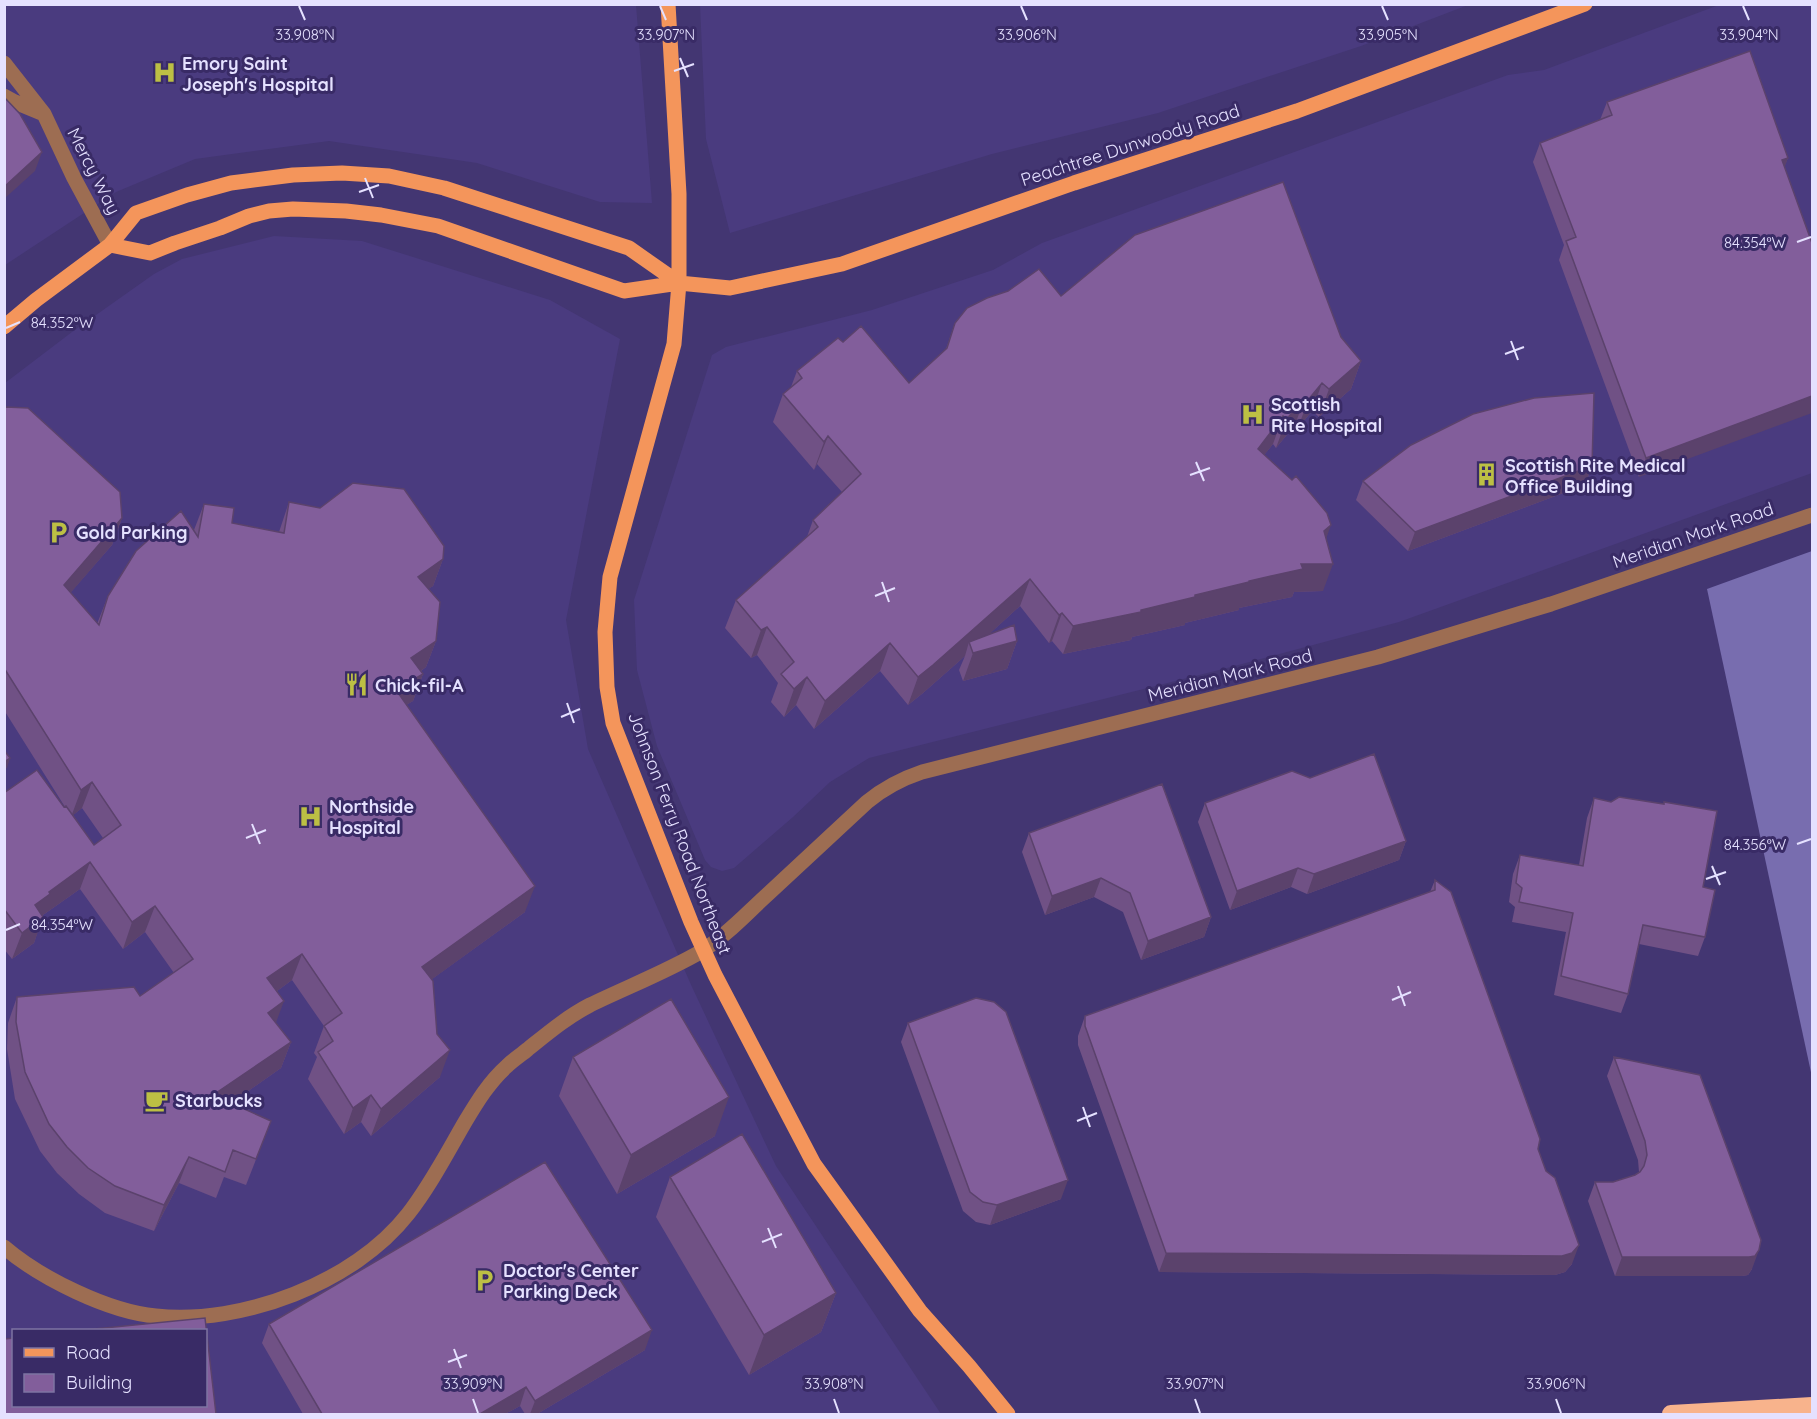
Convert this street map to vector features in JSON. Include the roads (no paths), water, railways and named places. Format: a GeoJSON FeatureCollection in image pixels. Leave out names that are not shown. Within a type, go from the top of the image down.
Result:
{"type":"FeatureCollection","features":[{"type":"Feature","properties":{"kind":"highway"},"geometry":{"type":"LineString","coordinates":[[1671,1414],[1812,1406]]}},
{"type":"Feature","properties":{"kind":"main road","name":"Johnson Ferry Road Northeast"},"geometry":{"type":"LineString","coordinates":[[668,4],[680,194],[679,283],[674,344],[610,577],[605,632],[607,687],[613,723],[715,975],[814,1164],[920,1311],[1008,1414]]}},
{"type":"Feature","properties":{"kind":"main road","name":"Peachtree Dunwoody Road"},"geometry":{"type":"LineString","coordinates":[[110,245],[150,253],[249,216],[269,211],[293,209],[346,211],[381,214],[438,226],[624,291],[679,283],[729,288],[842,264],[1074,183],[1297,111],[1585,4]]}},
{"type":"Feature","properties":{"kind":"main road","name":"Peachtree Dunwoody Road"},"geometry":{"type":"LineString","coordinates":[[4,327],[110,245],[136,213],[187,195],[231,183],[293,176],[342,173],[389,176],[444,188],[629,248],[679,283]]}},
{"type":"Feature","properties":{"kind":"street","name":"Mercy Way"},"geometry":{"type":"LineString","coordinates":[[4,63],[44,114],[74,178],[110,245]]}},
{"type":"Feature","properties":{"kind":"street"},"geometry":{"type":"LineString","coordinates":[[4,96],[44,114]]}},
{"type":"Feature","properties":{"kind":"street","name":"Meridian Mark Road"},"geometry":{"type":"LineString","coordinates":[[4,1247],[51,1279],[90,1297],[123,1309],[154,1316],[183,1317],[236,1312],[286,1298],[340,1273],[388,1236],[407,1215],[426,1188],[484,1090],[506,1066],[561,1022],[588,1006],[704,949],[734,926],[867,802],[884,788],[903,778],[1378,657],[1551,604],[1812,515]]}},
{"type":"Feature","properties":{"kind":"place","name":"Emory Saint Joseph's Hospital"},"geometry":{"type":"Point","coordinates":[164,73]}},
{"type":"Feature","properties":{"kind":"place","name":"Scottish Rite Hospital"},"geometry":{"type":"Point","coordinates":[1253,414]}},
{"type":"Feature","properties":{"kind":"place","name":"Scottish Rite Medical Office Building"},"geometry":{"type":"Point","coordinates":[1487,475]}},
{"type":"Feature","properties":{"kind":"place","name":"Gold Parking"},"geometry":{"type":"Point","coordinates":[58,532]}},
{"type":"Feature","properties":{"kind":"place","name":"Chick-fil-A"},"geometry":{"type":"Point","coordinates":[357,685]}},
{"type":"Feature","properties":{"kind":"place","name":"Northside Hospital"},"geometry":{"type":"Point","coordinates":[311,816]}},
{"type":"Feature","properties":{"kind":"place","name":"Starbucks"},"geometry":{"type":"Point","coordinates":[157,1100]}},
{"type":"Feature","properties":{"kind":"place","name":"Doctor's Center Parking Deck"},"geometry":{"type":"Point","coordinates":[485,1280]}}]}
